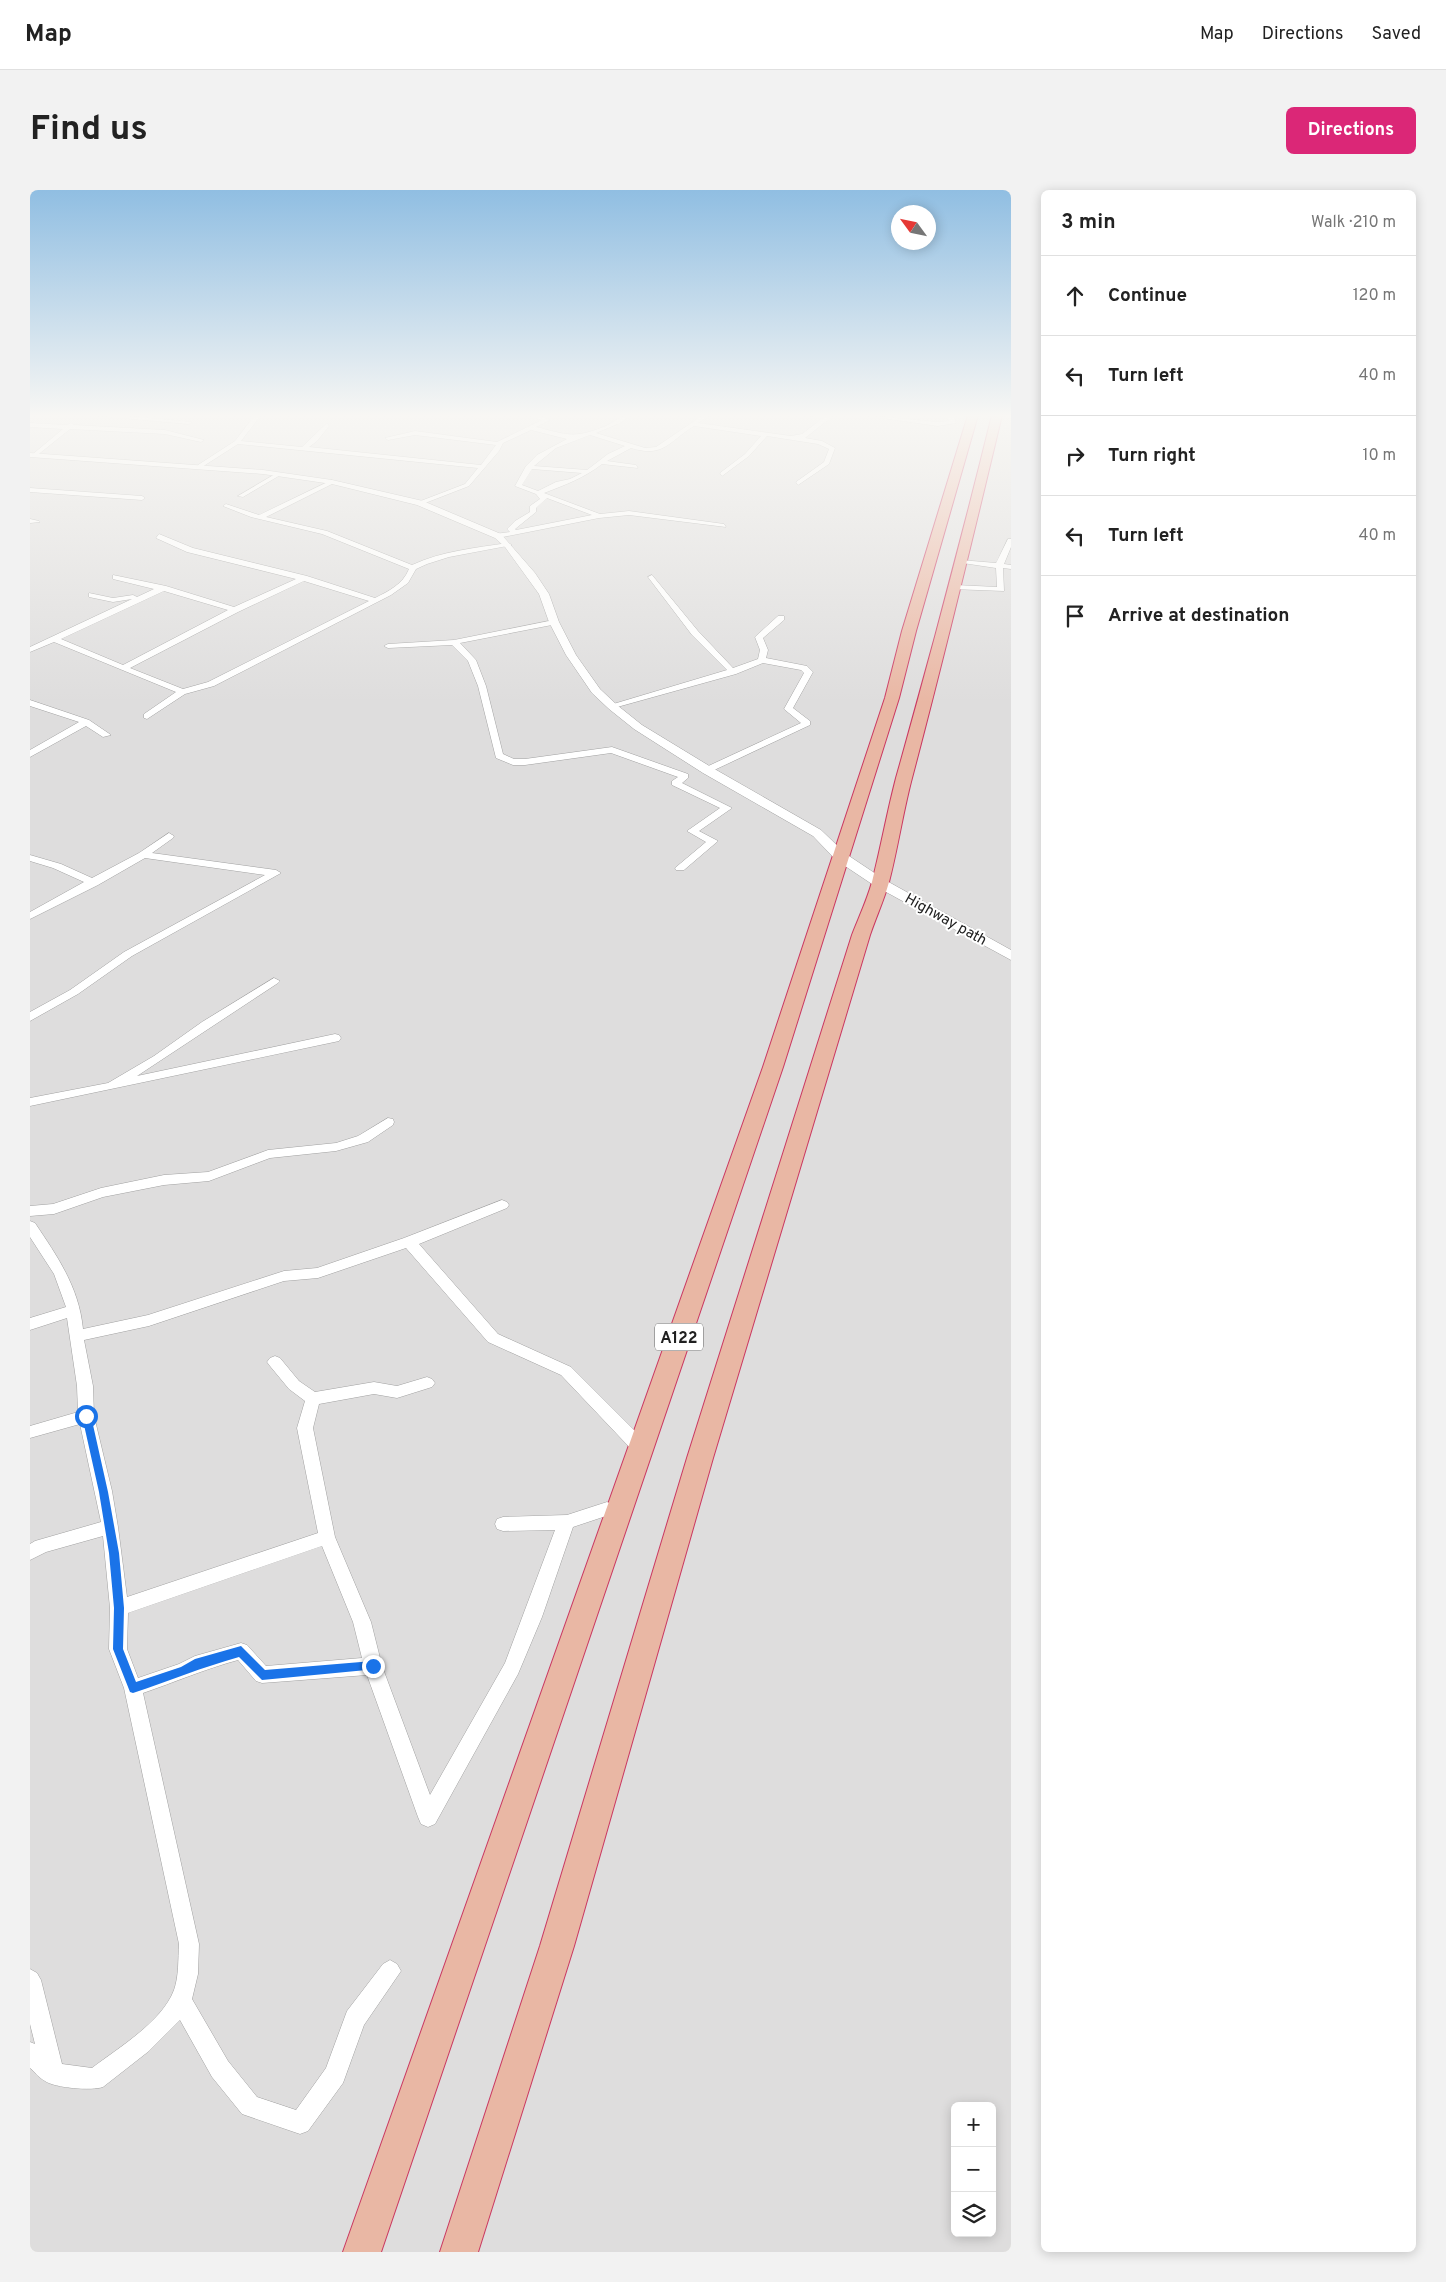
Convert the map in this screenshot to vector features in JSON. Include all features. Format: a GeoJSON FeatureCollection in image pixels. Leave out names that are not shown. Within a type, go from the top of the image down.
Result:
{"type":"FeatureCollection","features":[{"type":"Feature","properties":{"kind":"highway","name":"A122"},"geometry":{"type":"LineString","coordinates":[[460,2252],[557,1946],[702,1448],[861,935],[880,882],[900,793],[917,663],[951,511]]}},
{"type":"Feature","properties":{"kind":"highway","name":"A122"},"geometry":{"type":"LineString","coordinates":[[362,2252],[620,1515],[640,1447],[774,1067],[841,856],[917,663],[941,632],[955,588],[973,511]]}},
{"type":"Feature","properties":{"kind":"street"},"geometry":{"type":"LineString","coordinates":[[242,511],[337,537],[382,558],[413,568],[443,556],[508,546]]}},
{"type":"Feature","properties":{"kind":"street"},"geometry":{"type":"LineString","coordinates":[[260,517],[272,511]]}},
{"type":"Feature","properties":{"kind":"street","name":"Highway path"},"geometry":{"type":"LineString","coordinates":[[440,511],[498,536],[508,546],[544,594],[554,622],[571,655],[596,690],[613,707],[638,727],[707,770],[817,833],[841,856],[880,882],[1011,956]]}},
{"type":"Feature","properties":{"kind":"street"},"geometry":{"type":"LineString","coordinates":[[514,532],[511,529],[513,526],[533,511]]}},
{"type":"Feature","properties":{"kind":"street"},"geometry":{"type":"LineString","coordinates":[[589,511],[599,516]]}},
{"type":"Feature","properties":{"kind":"street"},"geometry":{"type":"LineString","coordinates":[[498,536],[599,516],[643,514],[724,526]]}},
{"type":"Feature","properties":{"kind":"street"},"geometry":{"type":"LineString","coordinates":[[159,536],[190,550],[304,578],[375,600]]}},
{"type":"Feature","properties":{"kind":"street"},"geometry":{"type":"LineString","coordinates":[[1001,589],[998,566],[1001,555],[1011,541]]}},
{"type":"Feature","properties":{"kind":"street"},"geometry":{"type":"LineString","coordinates":[[960,562],[1011,567]]}},
{"type":"Feature","properties":{"kind":"street"},"geometry":{"type":"LineString","coordinates":[[147,716],[182,692],[211,684],[399,588],[410,578],[413,568]]}},
{"type":"Feature","properties":{"kind":"street"},"geometry":{"type":"LineString","coordinates":[[116,577],[151,587],[163,588],[234,610]]}},
{"type":"Feature","properties":{"kind":"street"},"geometry":{"type":"LineString","coordinates":[[652,577],[695,634],[733,672]]}},
{"type":"Feature","properties":{"kind":"street"},"geometry":{"type":"LineString","coordinates":[[123,668],[234,610],[304,578]]}},
{"type":"Feature","properties":{"kind":"street"},"geometry":{"type":"LineString","coordinates":[[30,650],[163,588]]}},
{"type":"Feature","properties":{"kind":"street"},"geometry":{"type":"LineString","coordinates":[[955,588],[1011,590]]}},
{"type":"Feature","properties":{"kind":"street"},"geometry":{"type":"LineString","coordinates":[[92,595],[113,600],[147,595]]}},
{"type":"Feature","properties":{"kind":"street"},"geometry":{"type":"LineString","coordinates":[[762,660],[764,650],[759,637],[781,618]]}},
{"type":"Feature","properties":{"kind":"street"},"geometry":{"type":"LineString","coordinates":[[388,646],[454,642],[554,622]]}},
{"type":"Feature","properties":{"kind":"street"},"geometry":{"type":"LineString","coordinates":[[54,639],[182,692]]}},
{"type":"Feature","properties":{"kind":"street"},"geometry":{"type":"LineString","coordinates":[[454,642],[472,660],[482,686],[498,756],[513,762],[525,762],[612,750],[685,776],[675,783],[727,808],[692,831],[713,841],[680,868]]}},
{"type":"Feature","properties":{"kind":"street"},"geometry":{"type":"LineString","coordinates":[[613,707],[733,672],[762,660],[804,668],[809,672],[788,709],[807,723],[707,770]]}},
{"type":"Feature","properties":{"kind":"street"},"geometry":{"type":"LineString","coordinates":[[30,703],[86,722],[106,735]]}},
{"type":"Feature","properties":{"kind":"street"},"geometry":{"type":"LineString","coordinates":[[30,754],[86,722]]}},
{"type":"Feature","properties":{"kind":"street"},"geometry":{"type":"LineString","coordinates":[[30,916],[143,855],[169,836]]}},
{"type":"Feature","properties":{"kind":"street"},"geometry":{"type":"LineString","coordinates":[[30,1017],[74,992],[128,954],[276,873],[143,855]]}},
{"type":"Feature","properties":{"kind":"street"},"geometry":{"type":"LineString","coordinates":[[30,858],[57,866],[94,883]]}},
{"type":"Feature","properties":{"kind":"street"},"geometry":{"type":"LineString","coordinates":[[112,1086],[158,1059],[206,1025],[274,982]]}},
{"type":"Feature","properties":{"kind":"street"},"geometry":{"type":"LineString","coordinates":[[30,1102],[336,1038]]}},
{"type":"Feature","properties":{"kind":"street"},"geometry":{"type":"LineString","coordinates":[[30,1211],[54,1208],[101,1193],[164,1180],[209,1176],[268,1154],[336,1147],[363,1140],[388,1122]]}},
{"type":"Feature","properties":{"kind":"street"},"geometry":{"type":"LineString","coordinates":[[76,1336],[149,1320],[254,1284],[284,1276],[318,1273],[409,1242],[502,1205]]}},
{"type":"Feature","properties":{"kind":"street"},"geometry":{"type":"LineString","coordinates":[[30,1226],[61,1273],[74,1310],[76,1336],[86,1386],[86,1416],[110,1527],[119,1608],[118,1649],[133,1688],[189,1944],[188,1973],[181,2000],[156,2031],[95,2080],[53,2074],[30,2053]]}},
{"type":"Feature","properties":{"kind":"street"},"geometry":{"type":"LineString","coordinates":[[409,1242],[493,1338],[566,1371],[640,1447]]}},
{"type":"Feature","properties":{"kind":"street"},"geometry":{"type":"LineString","coordinates":[[30,1324],[74,1310]]}},
{"type":"Feature","properties":{"kind":"street"},"geometry":{"type":"LineString","coordinates":[[275,1362],[294,1385],[313,1399],[374,1388],[397,1392],[428,1383]]}},
{"type":"Feature","properties":{"kind":"street"},"geometry":{"type":"LineString","coordinates":[[313,1399],[305,1428],[327,1537],[362,1622],[373,1666],[428,1817],[512,1668],[567,1522]]}},
{"type":"Feature","properties":{"kind":"street"},"geometry":{"type":"LineString","coordinates":[[30,1432],[86,1416]]}},
{"type":"Feature","properties":{"kind":"street"},"geometry":{"type":"LineString","coordinates":[[503,1524],[567,1522],[607,1509],[620,1515]]}},
{"type":"Feature","properties":{"kind":"street"},"geometry":{"type":"LineString","coordinates":[[34,1547],[110,1527]]}},
{"type":"Feature","properties":{"kind":"street"},"geometry":{"type":"LineString","coordinates":[[119,1608],[327,1537]]}},
{"type":"Feature","properties":{"kind":"street"},"geometry":{"type":"LineString","coordinates":[[133,1688],[184,1671],[195,1664],[241,1651],[262,1675],[373,1666]]}},
{"type":"Feature","properties":{"kind":"street"},"geometry":{"type":"LineString","coordinates":[[181,2000],[220,2069],[250,2106],[300,2123],[335,2075],[355,2019],[390,1971]]}},
{"type":"Feature","properties":{"kind":"street"},"geometry":{"type":"LineString","coordinates":[[30,1980],[53,2074]]}},
{"type":"Feature","properties":{"kind":"shaded area"},"geometry":{"type":"Polygon","coordinates":[[[30,511],[1011,511],[1011,2252],[30,2252],[30,511]]]}},
{"type":"Feature","properties":{"kind":"route"},"geometry":{"type":"LineString","coordinates":[[86,1416],[104,1492],[114,1553],[119,1608],[118,1649],[133,1688],[184,1671],[195,1664],[209,1662],[241,1651],[262,1675],[373,1666]]}}]}
